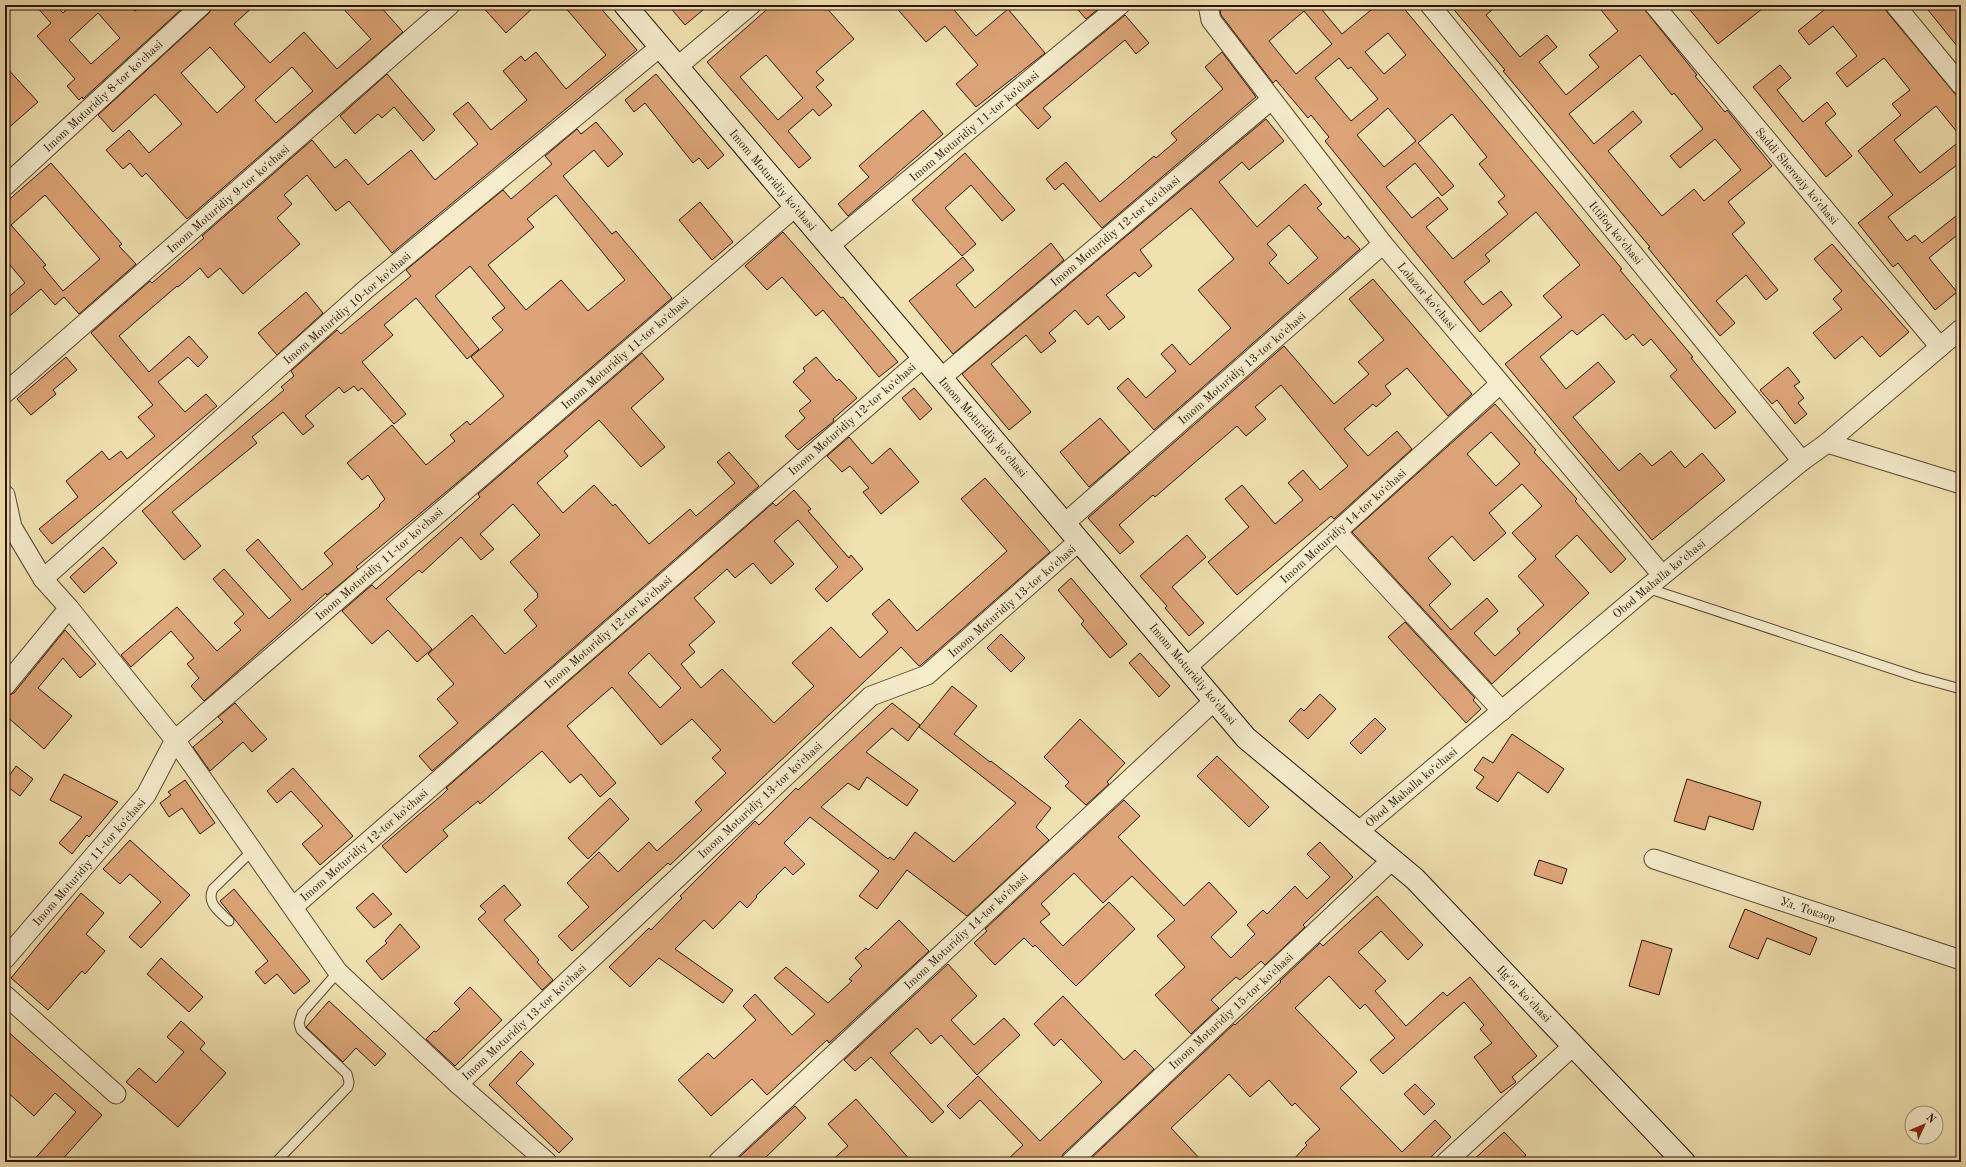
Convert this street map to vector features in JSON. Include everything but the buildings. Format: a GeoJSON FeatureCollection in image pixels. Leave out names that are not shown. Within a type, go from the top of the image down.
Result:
{"type":"FeatureCollection","features":[{"type":"Feature","properties":{"kind":"street","name":"Imom Moturidiy 8-tor koʻchasi"},"geometry":{"type":"LineString","coordinates":[[5,186],[202,5]]}},
{"type":"Feature","properties":{"kind":"street","name":"Imom Moturidiy 9-tor koʻchasi"},"geometry":{"type":"LineString","coordinates":[[5,393],[450,5]]}},
{"type":"Feature","properties":{"kind":"street","name":"Imom Moturidiy koʻchasi"},"geometry":{"type":"LineString","coordinates":[[625,5],[1246,738],[1359,831]]}},
{"type":"Feature","properties":{"kind":"street"},"geometry":{"type":"LineString","coordinates":[[677,67],[751,5]]}},
{"type":"Feature","properties":{"kind":"street","name":"Imom Moturidiy 11-tor koʻchasi"},"geometry":{"type":"LineString","coordinates":[[829,246],[1120,5]]}},
{"type":"Feature","properties":{"kind":"street","name":"Lolazor ko‘chasi"},"geometry":{"type":"LineString","coordinates":[[1208,5],[1211,20],[1383,244],[1662,575]]}},
{"type":"Feature","properties":{"kind":"street","name":"Ittifoq ko‘chasi"},"geometry":{"type":"LineString","coordinates":[[1430,5],[1802,461]]}},
{"type":"Feature","properties":{"kind":"street","name":"Saddi Sheroziy koʻchasi"},"geometry":{"type":"LineString","coordinates":[[1654,5],[1940,347]]}},
{"type":"Feature","properties":{"kind":"street"},"geometry":{"type":"LineString","coordinates":[[1895,5],[1961,86]]}},
{"type":"Feature","properties":{"kind":"street","name":"Imom Moturidiy 10-tor koʻchasi"},"geometry":{"type":"LineString","coordinates":[[43,579],[365,290],[660,48]]}},
{"type":"Feature","properties":{"kind":"street","name":"Imom Moturidiy 12-tor koʻchasi"},"geometry":{"type":"LineString","coordinates":[[941,378],[1271,100]]}},
{"type":"Feature","properties":{"kind":"street","name":"Imom Moturidiy 11-tor koʻchasi"},"geometry":{"type":"LineString","coordinates":[[5,959],[142,801],[175,740],[795,206]]}},
{"type":"Feature","properties":{"kind":"street","name":"Imom Moturidiy 13-tor koʻchasi"},"geometry":{"type":"LineString","coordinates":[[1065,524],[1383,244]]}},
{"type":"Feature","properties":{"kind":"street","name":"Obod Mahalla ko‘chasi"},"geometry":{"type":"LineString","coordinates":[[1359,831],[1662,575],[1802,461],[1827,443],[1961,329]]}},
{"type":"Feature","properties":{"kind":"street","name":"Imom Moturidiy 12-tor koʻchasi"},"geometry":{"type":"LineString","coordinates":[[293,907],[923,358]]}},
{"type":"Feature","properties":{"kind":"street","name":"Imom Moturidiy 14-tor koʻchasi"},"geometry":{"type":"LineString","coordinates":[[1187,668],[1500,384]]}},
{"type":"Feature","properties":{"kind":"street"},"geometry":{"type":"LineString","coordinates":[[1827,443],[1961,484]]}},
{"type":"Feature","properties":{"kind":"street"},"geometry":{"type":"LineString","coordinates":[[5,495],[12,527],[43,579],[70,608],[175,740],[338,972],[458,1084],[547,1162]]}},
{"type":"Feature","properties":{"kind":"street"},"geometry":{"type":"LineString","coordinates":[[1337,532],[1502,711]]}},
{"type":"Feature","properties":{"kind":"street","name":"Imom Moturidiy 13-tor koʻchasi"},"geometry":{"type":"LineString","coordinates":[[458,1084],[871,696],[928,675],[1079,541]]}},
{"type":"Feature","properties":{"kind":"street"},"geometry":{"type":"LineString","coordinates":[[5,686],[70,608]]}},
{"type":"Feature","properties":{"kind":"street","name":"Imom Moturidiy 14-tor koʻchasi"},"geometry":{"type":"LineString","coordinates":[[718,1162],[1214,700]]}},
{"type":"Feature","properties":{"kind":"street","name":"Ilg'or ko'chasi"},"geometry":{"type":"LineString","coordinates":[[1359,831],[1415,879],[1684,1162]]}},
{"type":"Feature","properties":{"kind":"street","name":"Ул. Токзор"},"geometry":{"type":"LineString","coordinates":[[1654,859],[1961,960]]}},
{"type":"Feature","properties":{"kind":"street","name":"Imom Moturidiy 15-tor koʻchasi"},"geometry":{"type":"LineString","coordinates":[[1071,1162],[1392,860]]}},
{"type":"Feature","properties":{"kind":"street"},"geometry":{"type":"LineString","coordinates":[[5,995],[116,1094]]}},
{"type":"Feature","properties":{"kind":"street"},"geometry":{"type":"LineString","coordinates":[[1446,1162],[1574,1046]]}},
{"type":"Feature","properties":{"kind":"lane"},"geometry":{"type":"LineString","coordinates":[[1647,588],[1918,677],[1961,689]]}},
{"type":"Feature","properties":{"kind":"lane"},"geometry":{"type":"LineString","coordinates":[[229,920],[211,902],[210,895],[213,889],[253,850]]}},
{"type":"Feature","properties":{"kind":"lane"},"geometry":{"type":"LineString","coordinates":[[276,1162],[348,1087],[349,1082],[347,1074],[301,1030],[299,1023],[302,1013],[338,972]]}}]}
